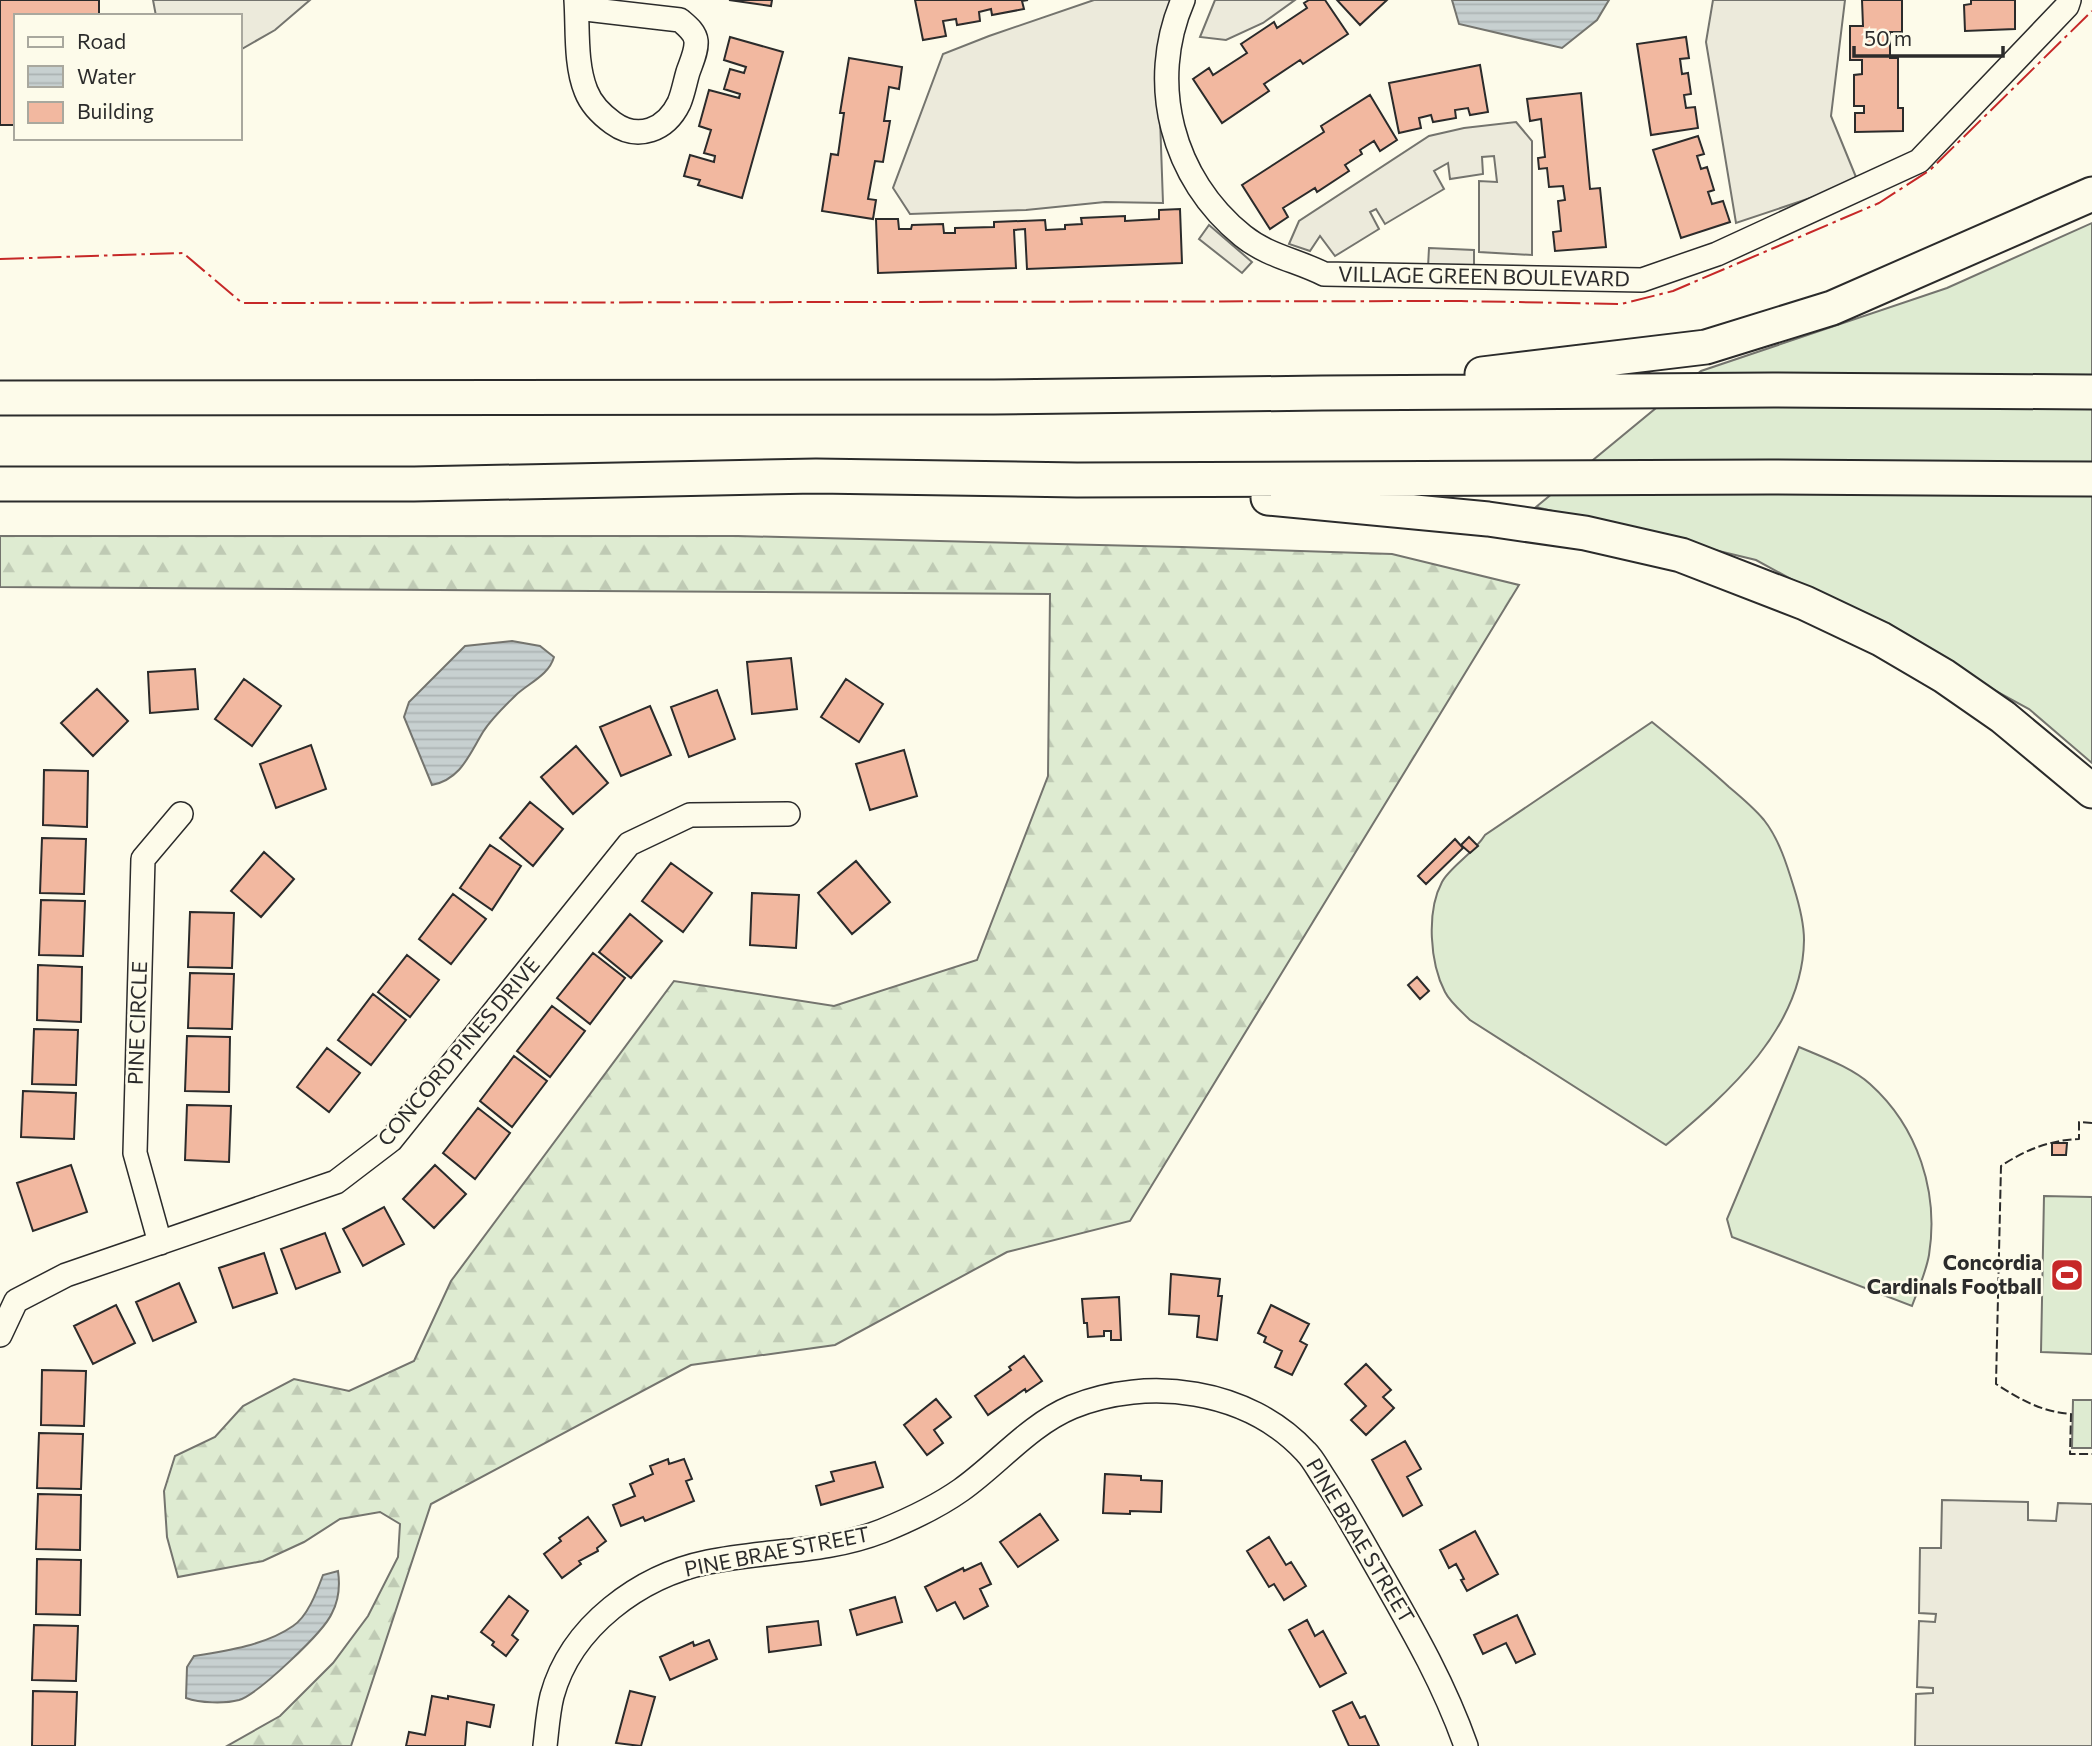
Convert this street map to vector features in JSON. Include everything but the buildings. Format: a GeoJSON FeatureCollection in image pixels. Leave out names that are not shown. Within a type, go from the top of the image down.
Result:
{"type":"FeatureCollection","features":[{"type":"Feature","properties":{"kind":"highway"},"geometry":{"type":"LineString","coordinates":[[1322,393],[1706,347],[1832,308],[2092,194]]}},
{"type":"Feature","properties":{"kind":"highway"},"geometry":{"type":"LineString","coordinates":[[0,398],[994,397],[1759,390],[2092,392]]}},
{"type":"Feature","properties":{"kind":"highway"},"geometry":{"type":"LineString","coordinates":[[0,484],[414,484],[817,476],[1077,480],[1755,477],[2092,479]]}},
{"type":"Feature","properties":{"kind":"highway"},"geometry":{"type":"LineString","coordinates":[[1077,480],[1488,519],[1585,533],[1681,555],[1805,603],[1881,639],[1944,676],[2003,717],[2092,791]]}},
{"type":"Feature","properties":{"kind":"street","name":"VILLAGE GREEN BOULEVARD"},"geometry":{"type":"LineString","coordinates":[[1183,0],[1171,27],[1164,86],[1178,149],[1206,199],[1243,236],[1278,258],[1302,263],[1324,274],[1642,280],[1717,254],[1919,162],[2025,52],[2067,6],[2069,0]]}},
{"type":"Feature","properties":{"kind":"street"},"geometry":{"type":"LineString","coordinates":[[577,4],[680,20],[691,29],[696,41],[679,102],[670,117],[655,129],[641,134],[622,130],[601,115],[586,91],[580,64],[577,4]]}},
{"type":"Feature","properties":{"kind":"street","name":"PINE CIRCLE"},"geometry":{"type":"LineString","coordinates":[[160,1243],[135,1153],[143,859],[181,814]]}},
{"type":"Feature","properties":{"kind":"street","name":"CONCORD PINES DRIVE"},"geometry":{"type":"LineString","coordinates":[[0,1335],[16,1301],[66,1275],[336,1182],[391,1140],[629,844],[690,815],[788,814]]}},
{"type":"Feature","properties":{"kind":"street","name":"PINE BRAE STREET"},"geometry":{"type":"LineString","coordinates":[[545,1746],[552,1696],[561,1671],[578,1643],[601,1618],[647,1583],[709,1562],[820,1548],[880,1532],[960,1491],[1047,1420],[1100,1398],[1136,1391],[1161,1390],[1185,1392],[1223,1401],[1258,1415],[1307,1453],[1336,1496],[1432,1663],[1453,1709],[1465,1746]]}},
{"type":"Feature","properties":{"kind":"green space"},"geometry":{"type":"Polygon","coordinates":[[[2092,223],[2092,763],[2029,709],[1756,560],[1536,507],[1701,371],[1947,288],[2092,223]]]}},
{"type":"Feature","properties":{"kind":"green space"},"geometry":{"type":"Polygon","coordinates":[[[0,536],[738,536],[1182,547],[1392,554],[1519,585],[1130,1221],[1007,1252],[835,1345],[691,1365],[431,1504],[351,1746],[227,1746],[280,1716],[333,1663],[368,1616],[398,1557],[400,1524],[380,1512],[340,1519],[304,1542],[263,1561],[178,1577],[167,1537],[164,1491],[175,1456],[215,1437],[243,1406],[294,1379],[349,1391],[414,1361],[451,1281],[674,981],[834,1006],[977,960],[1048,776],[1050,594],[0,587],[0,536]]]}},
{"type":"Feature","properties":{"kind":"green space"},"geometry":{"type":"Polygon","coordinates":[[[1652,722],[1747,803],[1769,827],[1782,852],[1791,879],[1801,913],[1804,940],[1800,972],[1791,1002],[1776,1030],[1737,1080],[1666,1145],[1470,1020],[1445,992],[1436,967],[1432,937],[1434,908],[1442,882],[1485,835],[1652,722]]]}},
{"type":"Feature","properties":{"kind":"green space"},"geometry":{"type":"Polygon","coordinates":[[[1799,1047],[1845,1067],[1870,1084],[1887,1101],[1912,1140],[1927,1185],[1931,1231],[1928,1261],[1912,1306],[1732,1237],[1727,1219],[1799,1047]]]}},
{"type":"Feature","properties":{"kind":"green space","name":"Concordia Cardinals Football"},"geometry":{"type":"Polygon","coordinates":[[[2044,1196],[2092,1197],[2092,1354],[2041,1352],[2044,1196]]]}},
{"type":"Feature","properties":{"kind":"green space"},"geometry":{"type":"Polygon","coordinates":[[[2073,1400],[2092,1400],[2092,1448],[2072,1448],[2073,1400]]]}},
{"type":"Feature","properties":{"kind":"shaded area"},"geometry":{"type":"Polygon","coordinates":[[[153,0],[310,0],[275,30],[242,49],[242,14],[156,14],[153,0]]]}},
{"type":"Feature","properties":{"kind":"shaded area"},"geometry":{"type":"Polygon","coordinates":[[[1094,0],[1174,0],[1160,118],[1163,203],[1105,202],[1026,210],[910,214],[893,188],[943,54],[1094,0]]]}},
{"type":"Feature","properties":{"kind":"shaded area"},"geometry":{"type":"Polygon","coordinates":[[[1215,0],[1295,0],[1263,23],[1226,40],[1200,37],[1215,0]]]}},
{"type":"Feature","properties":{"kind":"shaded area"},"geometry":{"type":"Polygon","coordinates":[[[1713,0],[1845,0],[1831,116],[1858,182],[1736,223],[1706,42],[1713,0]]]}},
{"type":"Feature","properties":{"kind":"shaded area"},"geometry":{"type":"Polygon","coordinates":[[[1516,122],[1532,141],[1532,255],[1479,252],[1479,181],[1497,182],[1494,156],[1482,157],[1483,174],[1450,179],[1448,163],[1434,171],[1444,189],[1385,224],[1376,209],[1370,212],[1379,229],[1335,256],[1320,236],[1310,251],[1289,244],[1299,221],[1429,136],[1464,128],[1516,122]]]}},
{"type":"Feature","properties":{"kind":"shaded area"},"geometry":{"type":"Polygon","coordinates":[[[1209,225],[1252,262],[1242,273],[1199,239],[1209,225]]]}},
{"type":"Feature","properties":{"kind":"shaded area"},"geometry":{"type":"Polygon","coordinates":[[[1429,248],[1474,250],[1474,269],[1428,267],[1429,248]]]}},
{"type":"Feature","properties":{"kind":"shaded area"},"geometry":{"type":"Polygon","coordinates":[[[1942,1500],[2028,1502],[2028,1520],[2056,1521],[2058,1503],[2092,1504],[2092,1746],[1915,1746],[1916,1694],[1933,1693],[1933,1688],[1917,1687],[1919,1621],[1935,1622],[1936,1614],[1919,1613],[1920,1548],[1941,1548],[1942,1500]]]}},
{"type":"Feature","properties":{"kind":"water"},"geometry":{"type":"Polygon","coordinates":[[[1452,0],[1609,0],[1597,20],[1562,48],[1459,24],[1452,0]]]}},
{"type":"Feature","properties":{"kind":"water"},"geometry":{"type":"Polygon","coordinates":[[[512,641],[540,646],[554,657],[548,669],[494,717],[457,772],[432,785],[404,717],[409,702],[465,646],[512,641]]]}},
{"type":"Feature","properties":{"kind":"water"},"geometry":{"type":"Polygon","coordinates":[[[338,1571],[338,1592],[332,1613],[317,1634],[275,1675],[239,1700],[212,1702],[186,1698],[187,1667],[194,1656],[245,1646],[282,1633],[303,1616],[323,1575],[338,1571]]]}},
{"type":"Feature","properties":{"kind":"fence"},"geometry":{"type":"LineString","coordinates":[[2092,1123],[2079,1122],[2079,1139],[2038,1147],[2001,1166],[1996,1384],[2031,1404],[2050,1411],[2071,1414],[2070,1454],[2092,1454]]}},
{"type":"Feature","properties":{"kind":"power"},"geometry":{"type":"LineString","coordinates":[[0,259],[183,253],[242,303],[1461,301],[1621,304],[1673,291],[1879,203],[1930,170],[2092,11]]}},
{"type":"Feature","properties":{"kind":"place","name":"Concordia Cardinals Football"},"geometry":{"type":"Point","coordinates":[2067,1275]}}]}
